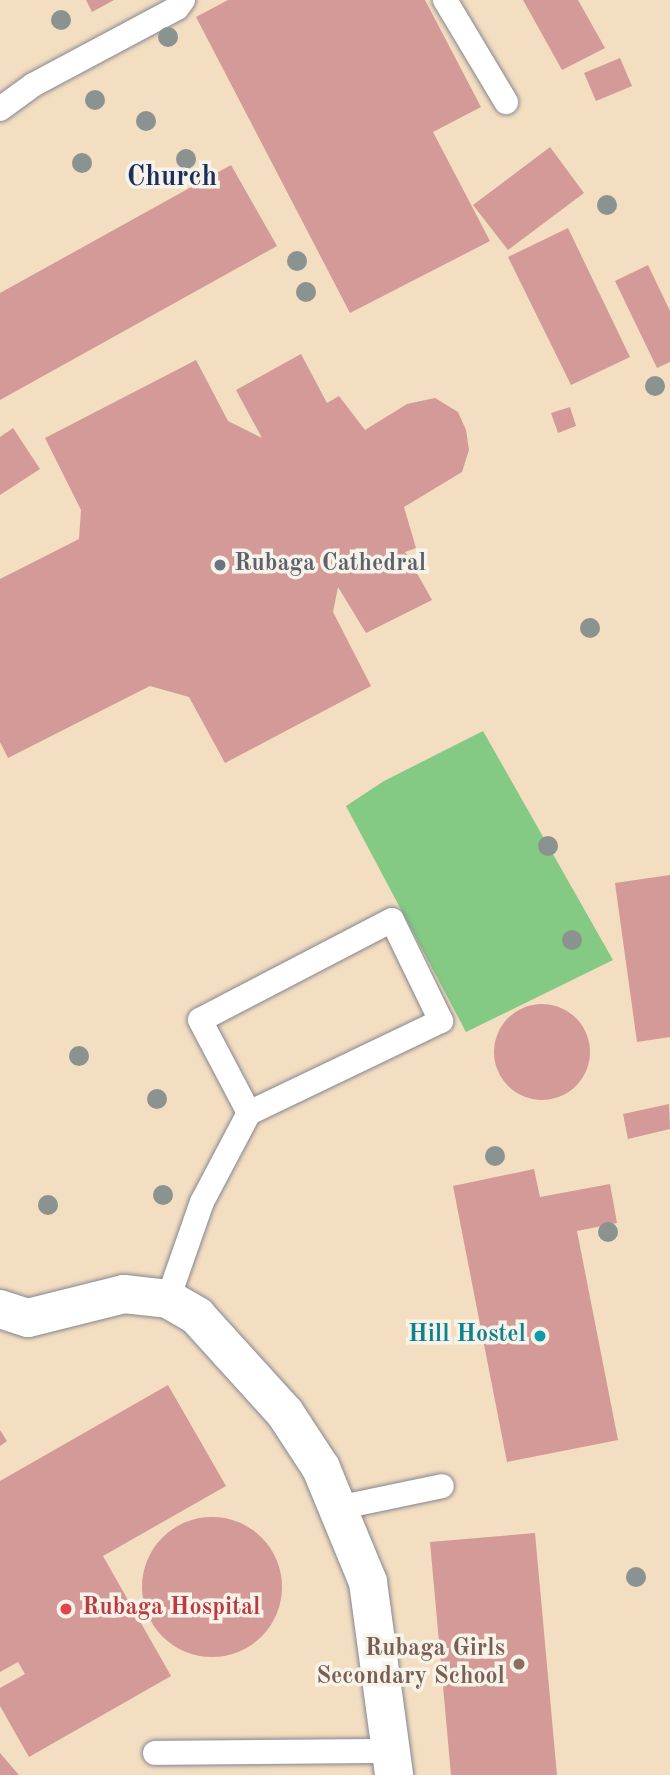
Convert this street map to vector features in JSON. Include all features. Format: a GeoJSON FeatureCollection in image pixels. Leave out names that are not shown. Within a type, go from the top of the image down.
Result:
{"type":"FeatureCollection","features":[{"type":"Feature","properties":{"kind":"street"},"geometry":{"type":"LineString","coordinates":[[0,1309],[28,1318],[124,1294],[168,1299],[197,1316],[285,1413],[321,1468],[368,1582],[393,1763]]}},
{"type":"Feature","properties":{"kind":"lane"},"geometry":{"type":"LineString","coordinates":[[0,109],[33,85],[177,8],[183,0]]}},
{"type":"Feature","properties":{"kind":"lane"},"geometry":{"type":"LineString","coordinates":[[446,0],[506,102]]}},
{"type":"Feature","properties":{"kind":"lane"},"geometry":{"type":"LineString","coordinates":[[168,1299],[202,1202],[249,1113],[441,1021],[392,920],[200,1020],[249,1113]]}},
{"type":"Feature","properties":{"kind":"lane"},"geometry":{"type":"LineString","coordinates":[[337,1508],[442,1486]]}},
{"type":"Feature","properties":{"kind":"lane"},"geometry":{"type":"LineString","coordinates":[[155,1753],[393,1763]]}},
{"type":"Feature","properties":{"kind":"green space"},"geometry":{"type":"Polygon","coordinates":[[[483,731],[613,960],[466,1032],[346,806],[384,781],[483,731]]]}},
{"type":"Feature","properties":{"kind":"building"},"geometry":{"type":"Polygon","coordinates":[[[86,0],[114,0],[92,12],[86,0]]]}},
{"type":"Feature","properties":{"kind":"building"},"geometry":{"type":"Polygon","coordinates":[[[228,0],[425,0],[481,107],[433,132],[490,241],[350,313],[196,17],[228,0]]]}},
{"type":"Feature","properties":{"kind":"building"},"geometry":{"type":"Polygon","coordinates":[[[523,0],[578,0],[605,48],[562,70],[523,0]]]}},
{"type":"Feature","properties":{"kind":"building"},"geometry":{"type":"Polygon","coordinates":[[[620,58],[632,86],[596,101],[584,73],[620,58]]]}},
{"type":"Feature","properties":{"kind":"building"},"geometry":{"type":"Polygon","coordinates":[[[550,147],[584,193],[508,250],[473,205],[550,147]]]}},
{"type":"Feature","properties":{"kind":"building"},"geometry":{"type":"Polygon","coordinates":[[[231,165],[277,246],[0,400],[0,293],[231,165]]]}},
{"type":"Feature","properties":{"kind":"building"},"geometry":{"type":"Polygon","coordinates":[[[568,228],[630,357],[571,385],[508,257],[568,228]]]}},
{"type":"Feature","properties":{"kind":"building"},"geometry":{"type":"Polygon","coordinates":[[[648,265],[670,311],[670,362],[657,368],[615,281],[648,265]]]}},
{"type":"Feature","properties":{"kind":"building","name":"Rubaga Cathedral"},"geometry":{"type":"Polygon","coordinates":[[[301,354],[327,403],[339,396],[365,430],[407,404],[435,398],[458,412],[466,430],[469,450],[462,472],[404,507],[416,548],[405,552],[432,600],[366,633],[338,587],[333,612],[371,686],[225,763],[189,697],[150,686],[8,758],[0,742],[0,579],[79,539],[81,510],[45,438],[196,360],[228,421],[262,438],[236,390],[301,354]]]}},
{"type":"Feature","properties":{"kind":"building"},"geometry":{"type":"Polygon","coordinates":[[[570,407],[576,426],[558,433],[551,413],[570,407]]]}},
{"type":"Feature","properties":{"kind":"building"},"geometry":{"type":"Polygon","coordinates":[[[13,428],[40,469],[0,495],[0,437],[13,428]]]}},
{"type":"Feature","properties":{"kind":"building"},"geometry":{"type":"Polygon","coordinates":[[[670,875],[670,1037],[637,1042],[615,883],[670,875]]]}},
{"type":"Feature","properties":{"kind":"building"},"geometry":{"type":"Polygon","coordinates":[[[533,1004],[551,1004],[569,1012],[582,1025],[590,1043],[587,1071],[569,1092],[551,1100],[533,1100],[515,1092],[502,1079],[494,1061],[494,1043],[502,1025],[515,1012],[533,1004]]]}},
{"type":"Feature","properties":{"kind":"building"},"geometry":{"type":"Polygon","coordinates":[[[669,1104],[670,1129],[628,1139],[623,1114],[669,1104]]]}},
{"type":"Feature","properties":{"kind":"building","name":"Hill Hostel"},"geometry":{"type":"Polygon","coordinates":[[[534,1169],[540,1197],[610,1184],[617,1223],[577,1231],[618,1440],[507,1462],[453,1186],[534,1169]]]}},
{"type":"Feature","properties":{"kind":"building","name":"Rubaga Hospital"},"geometry":{"type":"Polygon","coordinates":[[[168,1385],[226,1486],[103,1556],[171,1676],[29,1757],[0,1706],[0,1688],[25,1674],[18,1662],[0,1672],[0,1481],[168,1385]]]}},
{"type":"Feature","properties":{"kind":"building"},"geometry":{"type":"Polygon","coordinates":[[[0,1430],[7,1441],[0,1446],[0,1430]]]}},
{"type":"Feature","properties":{"kind":"building"},"geometry":{"type":"Polygon","coordinates":[[[212,1517],[239,1523],[261,1538],[276,1560],[282,1587],[276,1614],[261,1636],[239,1651],[212,1657],[185,1651],[163,1636],[148,1614],[142,1587],[148,1560],[163,1538],[185,1523],[212,1517]]]}},
{"type":"Feature","properties":{"kind":"building"},"geometry":{"type":"Polygon","coordinates":[[[535,1533],[557,1775],[451,1775],[430,1542],[535,1533]]]}},
{"type":"Feature","properties":{"kind":"building"},"geometry":{"type":"Polygon","coordinates":[[[0,1753],[19,1775],[0,1775],[0,1753]]]}},
{"type":"Feature","properties":{"kind":"place","name":"Rubaga Cathedral"},"geometry":{"type":"Point","coordinates":[220,565]}},
{"type":"Feature","properties":{"kind":"place","name":"Hill Hostel"},"geometry":{"type":"Point","coordinates":[540,1336]}},
{"type":"Feature","properties":{"kind":"place","name":"Rubaga Hospital"},"geometry":{"type":"Point","coordinates":[66,1609]}},
{"type":"Feature","properties":{"kind":"place","name":"Rubaga Girls Secondary School"},"geometry":{"type":"Point","coordinates":[519,1664]}},
{"type":"Feature","properties":{"kind":"district","name":"Church"},"geometry":{"type":"Point","coordinates":[172,178]}}]}
